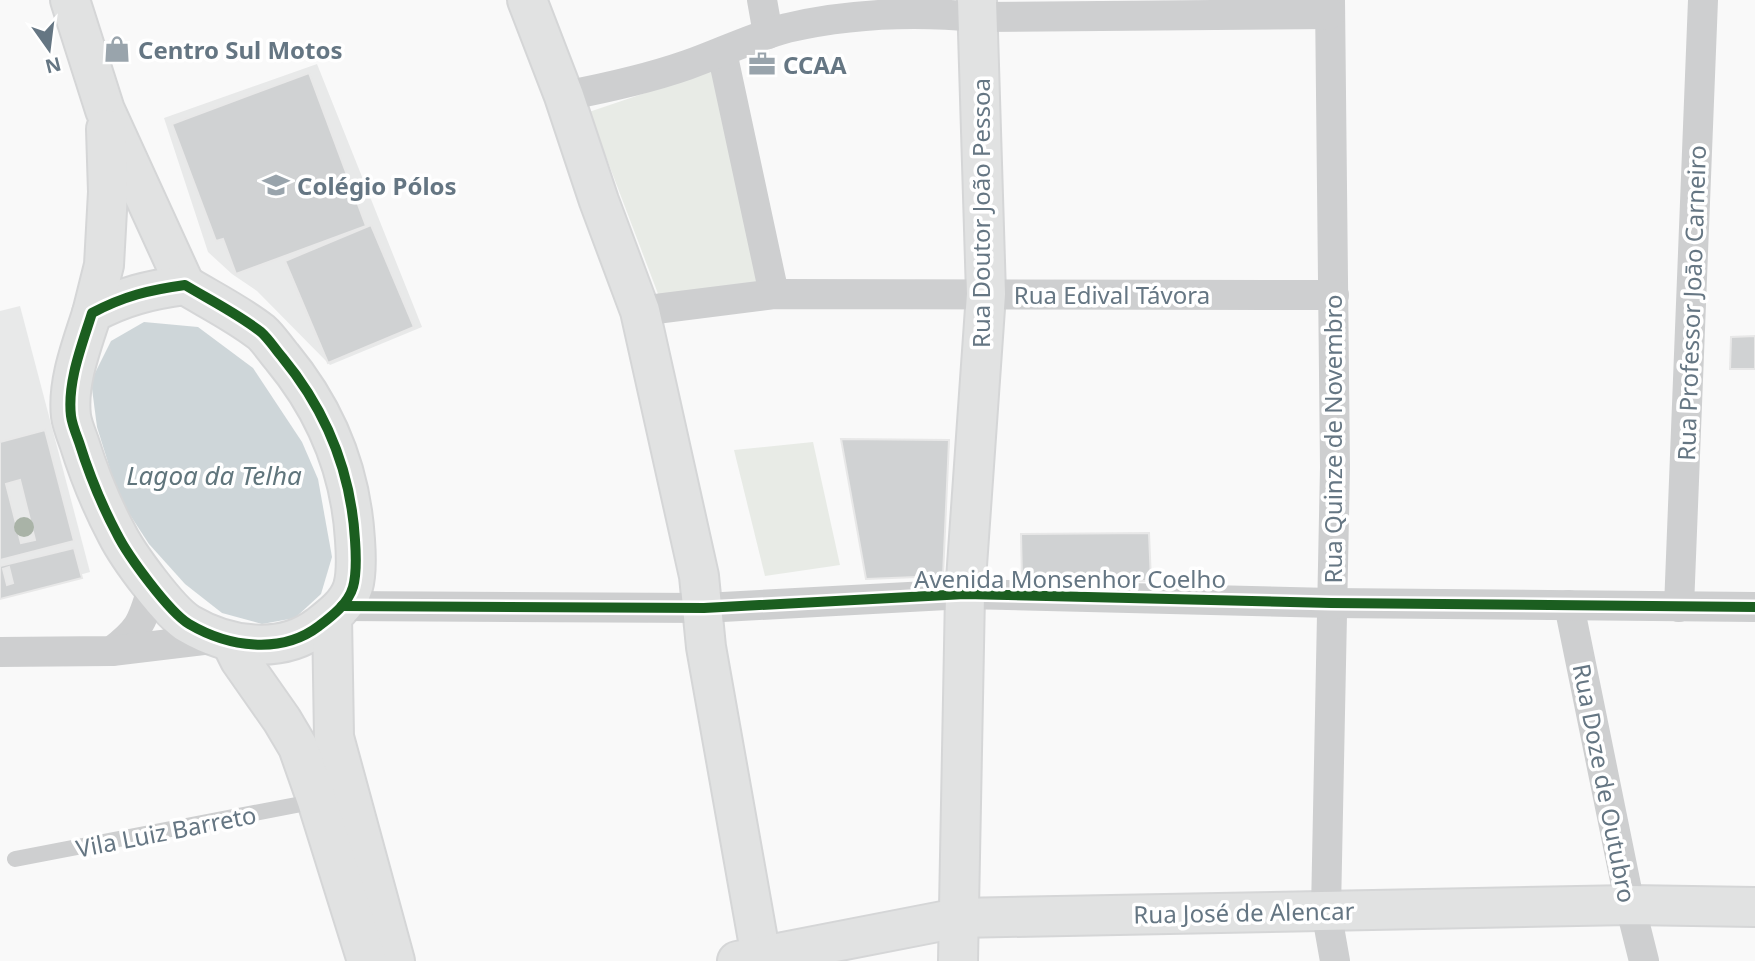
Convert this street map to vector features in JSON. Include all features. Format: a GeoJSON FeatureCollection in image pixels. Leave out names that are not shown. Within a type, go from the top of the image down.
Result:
{"type":"FeatureCollection","features":[{"type":"Feature","properties":{"kind":"main road"},"geometry":{"type":"LineString","coordinates":[[70,0],[105,110],[185,285],[263,334],[298,376],[324,419],[343,468],[354,524],[356,556],[353,588],[337,611],[306,636],[257,646],[225,640],[187,623],[153,586],[122,545],[99,501],[71,416],[77,363],[104,265],[108,191],[105,110]]}},
{"type":"Feature","properties":{"kind":"main road"},"geometry":{"type":"LineString","coordinates":[[527,0],[640,311],[704,608],[706,647],[749,959]]}},
{"type":"Feature","properties":{"kind":"main road","name":"Rua Doutor João Pessoa"},"geometry":{"type":"LineString","coordinates":[[958,961],[965,594],[986,294],[977,8]]}},
{"type":"Feature","properties":{"kind":"main road"},"geometry":{"type":"LineString","coordinates":[[92,313],[118,299],[139,292],[185,285]]}},
{"type":"Feature","properties":{"kind":"main road"},"geometry":{"type":"LineString","coordinates":[[337,611],[334,737],[395,961]]}},
{"type":"Feature","properties":{"kind":"main road"},"geometry":{"type":"LineString","coordinates":[[225,640],[298,747],[367,961]]}},
{"type":"Feature","properties":{"kind":"main road","name":"Rua José de Alencar"},"geometry":{"type":"LineString","coordinates":[[749,959],[838,952],[958,918],[1630,905],[1755,907]]}},
{"type":"Feature","properties":{"kind":"street"},"geometry":{"type":"LineString","coordinates":[[762,0],[768,34]]}},
{"type":"Feature","properties":{"kind":"street","name":"Rua Professor Joāo Carneiro"},"geometry":{"type":"LineString","coordinates":[[1679,607],[1703,0]]}},
{"type":"Feature","properties":{"kind":"street"},"geometry":{"type":"LineString","coordinates":[[564,96],[624,85],[768,34],[825,21],[881,13],[932,13],[977,8],[1330,7]]}},
{"type":"Feature","properties":{"kind":"street","name":"Rua Quinze de Novembro"},"geometry":{"type":"LineString","coordinates":[[1330,7],[1335,467],[1326,910],[1335,961]]}},
{"type":"Feature","properties":{"kind":"street"},"geometry":{"type":"LineString","coordinates":[[722,52],[774,294]]}},
{"type":"Feature","properties":{"kind":"street","name":"Rua Edival Távora"},"geometry":{"type":"LineString","coordinates":[[640,311],[774,294],[1334,295]]}},
{"type":"Feature","properties":{"kind":"street"},"geometry":{"type":"LineString","coordinates":[[112,651],[138,628],[153,586]]}},
{"type":"Feature","properties":{"kind":"street","name":"Avenida Monsenhor Coelho"},"geometry":{"type":"LineString","coordinates":[[337,611],[704,608],[965,594],[1331,603],[1755,607]]}},
{"type":"Feature","properties":{"kind":"street","name":"Rua Doze de Outubro"},"geometry":{"type":"LineString","coordinates":[[1569,605],[1630,905],[1644,961]]}},
{"type":"Feature","properties":{"kind":"street"},"geometry":{"type":"LineString","coordinates":[[0,652],[112,651],[225,640]]}},
{"type":"Feature","properties":{"kind":"lane","name":"Vila Luiz Barreto"},"geometry":{"type":"LineString","coordinates":[[15,859],[317,802]]}},
{"type":"Feature","properties":{"kind":"shaded area","name":"Colégio Pólos"},"geometry":{"type":"Polygon","coordinates":[[[317,64],[422,327],[330,365],[257,291],[232,274],[208,252],[164,118],[317,64]]]}},
{"type":"Feature","properties":{"kind":"shaded area"},"geometry":{"type":"Polygon","coordinates":[[[716,69],[764,284],[660,299],[589,112],[716,69]]]}},
{"type":"Feature","properties":{"kind":"shaded area"},"geometry":{"type":"Polygon","coordinates":[[[20,306],[90,572],[0,597],[0,311],[20,306]]]}},
{"type":"Feature","properties":{"kind":"shaded area"},"geometry":{"type":"Polygon","coordinates":[[[813,442],[840,565],[765,576],[734,450],[813,442]]]}},
{"type":"Feature","properties":{"kind":"water","name":"Lagoa da Telha"},"geometry":{"type":"Polygon","coordinates":[[[144,322],[198,327],[253,368],[302,442],[318,479],[332,557],[321,594],[295,618],[262,624],[222,613],[185,584],[149,544],[119,498],[97,427],[91,381],[111,341],[144,322]]]}},
{"type":"Feature","properties":{"kind":"building"},"geometry":{"type":"Polygon","coordinates":[[[309,73],[366,226],[236,274],[223,239],[216,241],[172,124],[309,73]]]}},
{"type":"Feature","properties":{"kind":"building"},"geometry":{"type":"Polygon","coordinates":[[[371,225],[414,327],[328,363],[285,261],[371,225]]]}},
{"type":"Feature","properties":{"kind":"building"},"geometry":{"type":"Polygon","coordinates":[[[1755,336],[1755,369],[1730,369],[1731,337],[1755,336]]]}},
{"type":"Feature","properties":{"kind":"building"},"geometry":{"type":"Polygon","coordinates":[[[45,430],[74,541],[0,560],[0,442],[45,430]],[[20,480],[6,484],[21,543],[35,540],[20,480]]]}},
{"type":"Feature","properties":{"kind":"building"},"geometry":{"type":"Polygon","coordinates":[[[841,439],[949,440],[943,576],[866,579],[841,439]]]}},
{"type":"Feature","properties":{"kind":"building"},"geometry":{"type":"Polygon","coordinates":[[[1149,533],[1151,581],[1022,580],[1021,534],[1149,533]]]}},
{"type":"Feature","properties":{"kind":"building"},"geometry":{"type":"Polygon","coordinates":[[[74,548],[82,578],[0,599],[0,566],[74,548]],[[9,567],[3,569],[7,585],[13,583],[9,567]]]}},
{"type":"Feature","properties":{"kind":"cycle path"},"geometry":{"type":"LineString","coordinates":[[185,285],[243,319],[267,338],[311,398],[341,465],[348,490],[355,540],[356,570],[353,587],[343,604],[329,618],[304,635],[288,641],[271,644],[237,642],[204,632],[181,618],[160,596],[122,544],[96,489],[73,426],[70,403],[73,377],[92,313],[137,295],[185,285]]}},
{"type":"Feature","properties":{"kind":"cycle path"},"geometry":{"type":"LineString","coordinates":[[342,606],[704,608],[965,594],[1331,603],[1755,607]]}},
{"type":"Feature","properties":{"kind":"place","name":"Centro Sul Motos"},"geometry":{"type":"Point","coordinates":[117,49]}},
{"type":"Feature","properties":{"kind":"place","name":"CCAA"},"geometry":{"type":"Point","coordinates":[762,64]}},
{"type":"Feature","properties":{"kind":"place","name":"Colégio Pólos"},"geometry":{"type":"Point","coordinates":[276,185]}}]}
